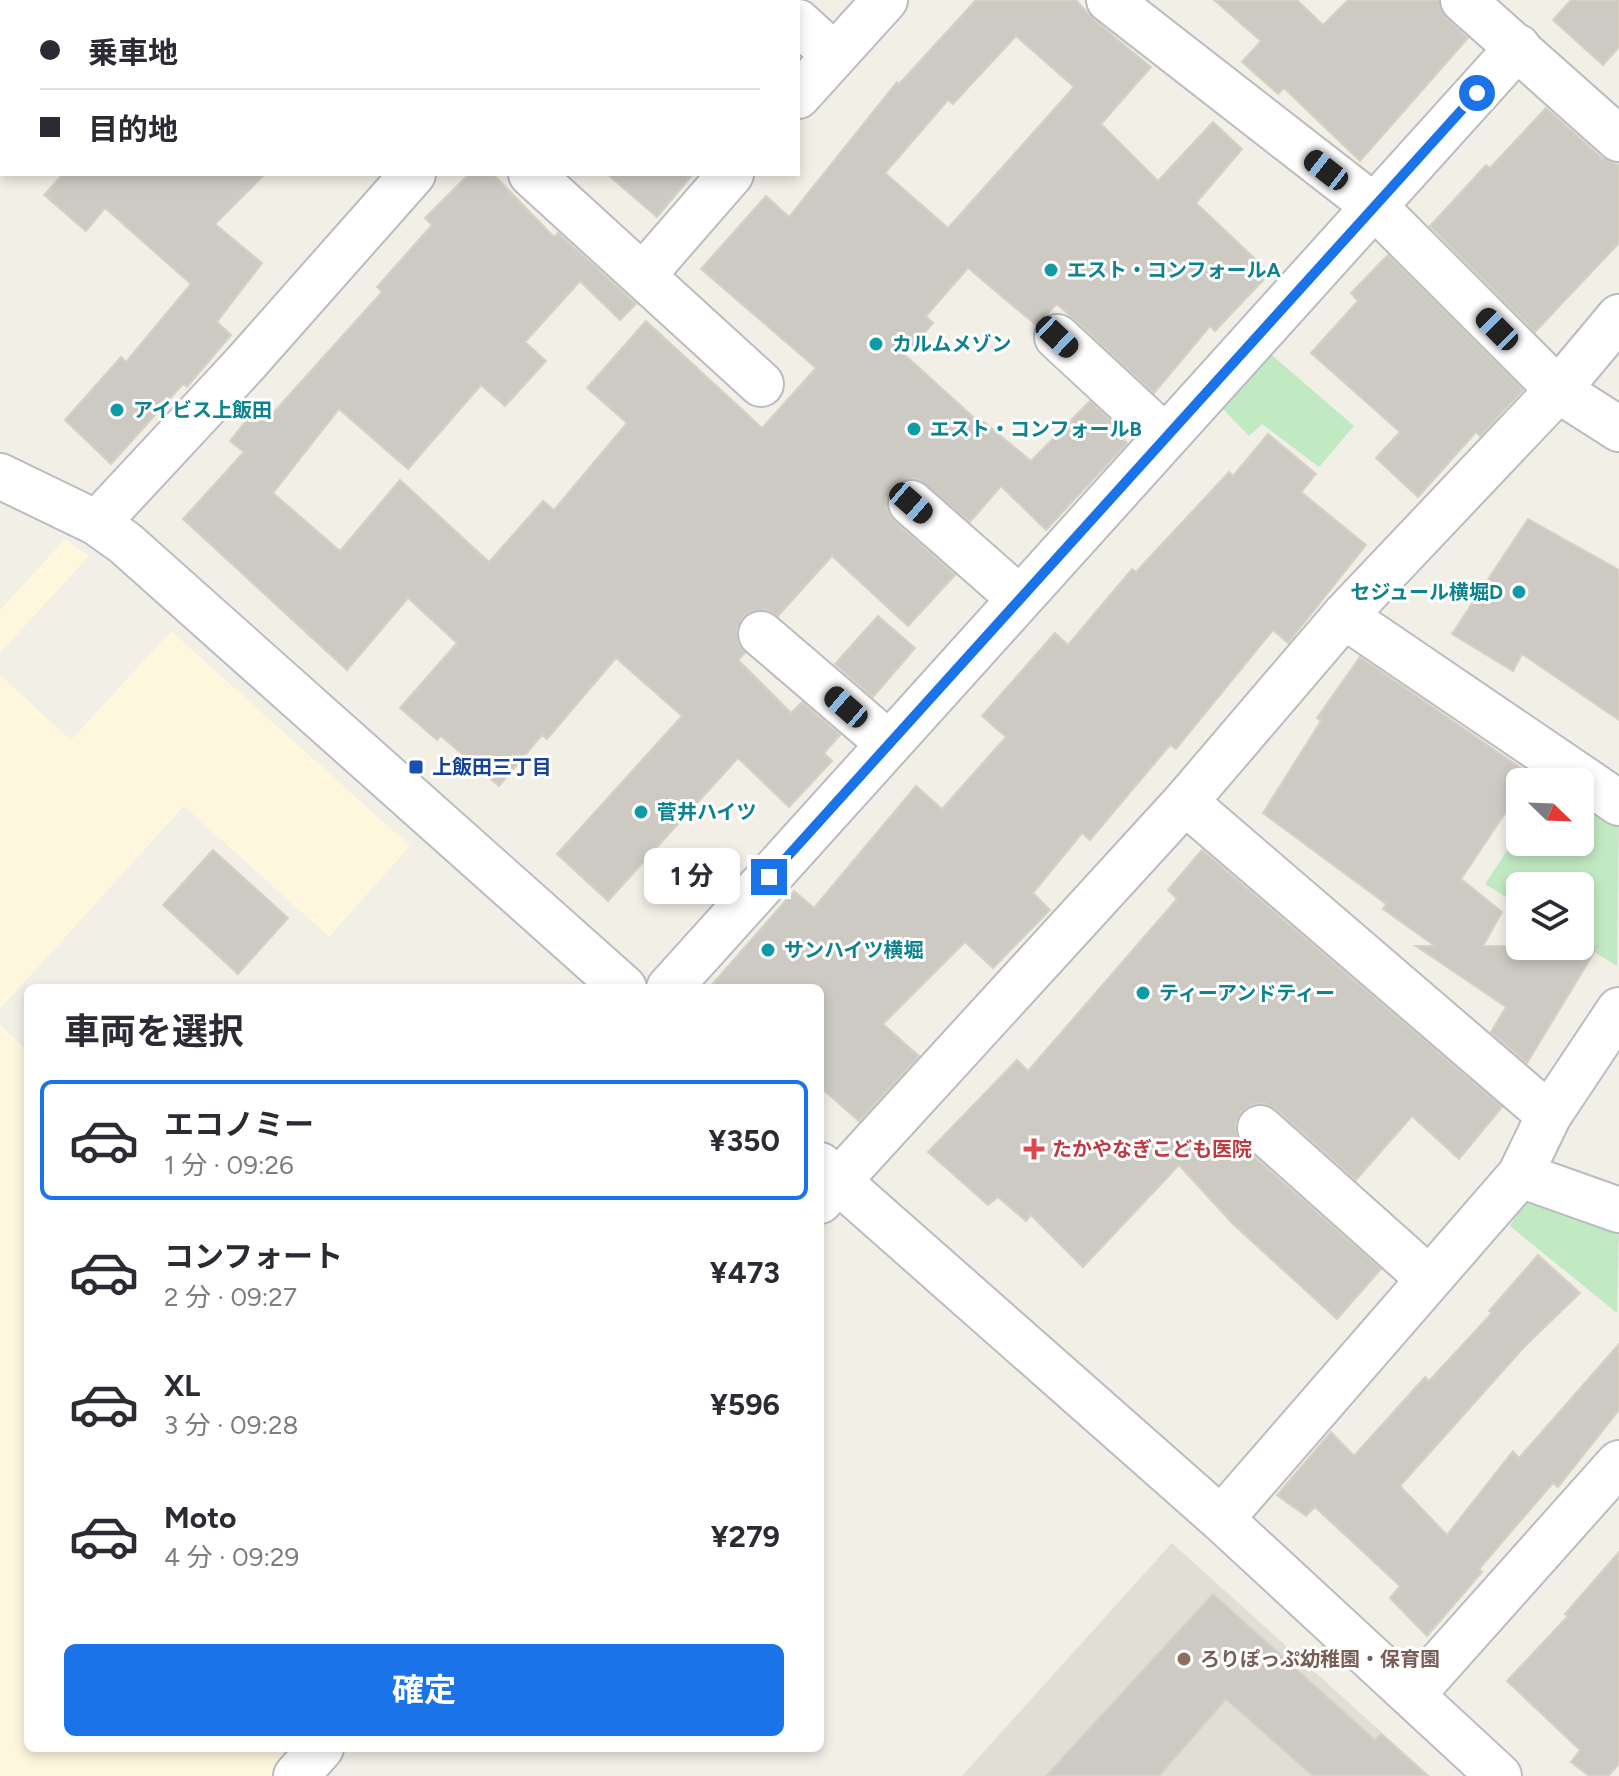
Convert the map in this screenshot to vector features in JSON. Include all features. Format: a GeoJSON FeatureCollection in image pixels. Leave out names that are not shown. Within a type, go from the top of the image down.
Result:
{"type":"FeatureCollection","features":[{"type":"Feature","properties":{"kind":"street"},"geometry":{"type":"LineString","coordinates":[[800,94],[885,0]]}},
{"type":"Feature","properties":{"kind":"street"},"geometry":{"type":"LineString","coordinates":[[1109,0],[1375,207],[1558,390],[1619,429]]}},
{"type":"Feature","properties":{"kind":"street"},"geometry":{"type":"LineString","coordinates":[[1463,0],[1619,139]]}},
{"type":"Feature","properties":{"kind":"street"},"geometry":{"type":"LineString","coordinates":[[800,24],[833,54]]}},
{"type":"Feature","properties":{"kind":"street"},"geometry":{"type":"LineString","coordinates":[[673,984],[1518,47]]}},
{"type":"Feature","properties":{"kind":"street"},"geometry":{"type":"LineString","coordinates":[[97,523],[244,365],[411,176]]}},
{"type":"Feature","properties":{"kind":"street"},"geometry":{"type":"LineString","coordinates":[[533,176],[761,384]]}},
{"type":"Feature","properties":{"kind":"street"},"geometry":{"type":"LineString","coordinates":[[644,274],[729,176]]}},
{"type":"Feature","properties":{"kind":"street"},"geometry":{"type":"LineString","coordinates":[[1499,1776],[1221,1519],[826,1182],[1185,802],[1344,616],[1558,390],[1619,317]]}},
{"type":"Feature","properties":{"kind":"street"},"geometry":{"type":"LineString","coordinates":[[1057,337],[1165,437]]}},
{"type":"Feature","properties":{"kind":"street"},"geometry":{"type":"LineString","coordinates":[[0,476],[97,523],[125,543],[620,984]]}},
{"type":"Feature","properties":{"kind":"street"},"geometry":{"type":"LineString","coordinates":[[911,503],[1019,598]]}},
{"type":"Feature","properties":{"kind":"street"},"geometry":{"type":"LineString","coordinates":[[1344,616],[1619,803]]}},
{"type":"Feature","properties":{"kind":"street"},"geometry":{"type":"LineString","coordinates":[[761,634],[888,743]]}},
{"type":"Feature","properties":{"kind":"street"},"geometry":{"type":"LineString","coordinates":[[1185,802],[1549,1115]]}},
{"type":"Feature","properties":{"kind":"street"},"geometry":{"type":"LineString","coordinates":[[1221,1519],[1520,1175],[1549,1115],[1619,1010]]}},
{"type":"Feature","properties":{"kind":"street"},"geometry":{"type":"LineString","coordinates":[[1260,1128],[1429,1279]]}},
{"type":"Feature","properties":{"kind":"street"},"geometry":{"type":"LineString","coordinates":[[1520,1175],[1619,1210]]}},
{"type":"Feature","properties":{"kind":"street"},"geometry":{"type":"LineString","coordinates":[[1412,1695],[1619,1463]]}},
{"type":"Feature","properties":{"kind":"street"},"geometry":{"type":"LineString","coordinates":[[296,1776],[317,1752]]}},
{"type":"Feature","properties":{"kind":"shaded area"},"geometry":{"type":"Polygon","coordinates":[[[65,539],[89,556],[0,653],[0,610],[65,539]]]}},
{"type":"Feature","properties":{"kind":"shaded area"},"geometry":{"type":"Polygon","coordinates":[[[171,631],[410,846],[329,937],[184,806],[0,1009],[0,675],[71,740],[171,631]]]}},
{"type":"Feature","properties":{"kind":"shaded area"},"geometry":{"type":"Polygon","coordinates":[[[0,1025],[24,1047],[24,1752],[300,1752],[279,1776],[0,1776],[0,1025]]]}},
{"type":"Feature","properties":{"kind":"shaded area","name":"ろりぽっぷ幼稚園・保育園"},"geometry":{"type":"Polygon","coordinates":[[[1172,1543],[1430,1776],[962,1776],[1172,1543]]]}},
{"type":"Feature","properties":{"kind":"green space"},"geometry":{"type":"Polygon","coordinates":[[[1267,351],[1354,426],[1319,467],[1262,424],[1249,436],[1220,406],[1267,351]]]}},
{"type":"Feature","properties":{"kind":"green space"},"geometry":{"type":"Polygon","coordinates":[[[1594,805],[1619,820],[1617,966],[1594,952],[1594,872],[1506,872],[1506,897],[1485,884],[1506,852],[1506,856],[1594,856],[1594,805]]]}},
{"type":"Feature","properties":{"kind":"green space"},"geometry":{"type":"Polygon","coordinates":[[[1524,1201],[1619,1229],[1617,1313],[1510,1226],[1524,1201]]]}},
{"type":"Feature","properties":{"kind":"building"},"geometry":{"type":"Polygon","coordinates":[[[976,0],[1076,0],[1094,20],[1151,67],[1101,124],[1158,181],[1213,122],[1242,149],[1196,203],[1270,273],[1215,331],[1210,326],[1154,393],[1057,304],[1036,325],[968,268],[926,316],[933,323],[905,355],[982,425],[984,422],[1031,461],[1090,401],[1122,431],[1119,435],[1127,443],[1046,530],[1001,486],[970,522],[917,479],[904,479],[893,486],[886,499],[887,510],[894,521],[955,575],[908,626],[832,556],[778,616],[765,609],[752,611],[743,617],[736,630],[738,643],[745,653],[738,660],[791,713],[802,702],[840,735],[824,753],[832,761],[789,807],[738,758],[608,901],[557,854],[682,716],[616,658],[547,739],[542,735],[499,786],[441,736],[437,740],[400,708],[457,643],[408,598],[347,670],[183,519],[244,452],[230,441],[261,402],[274,412],[382,292],[377,287],[432,225],[425,218],[467,176],[495,176],[554,237],[558,233],[636,304],[620,320],[580,281],[525,342],[546,361],[505,406],[481,385],[408,469],[339,409],[273,493],[340,551],[400,480],[489,562],[543,501],[554,510],[627,423],[587,388],[646,321],[762,428],[816,368],[701,269],[766,196],[789,217],[897,82],[899,84],[976,0]],[[1016,36],[953,104],[948,100],[885,173],[948,228],[1074,87],[1016,36]]]}},
{"type":"Feature","properties":{"kind":"building"},"geometry":{"type":"Polygon","coordinates":[[[1214,0],[1297,0],[1323,25],[1348,0],[1439,0],[1446,18],[1468,38],[1360,161],[1284,88],[1278,94],[1242,62],[1261,41],[1214,0]]]}},
{"type":"Feature","properties":{"kind":"building"},"geometry":{"type":"Polygon","coordinates":[[[1571,0],[1619,0],[1619,47],[1603,65],[1553,20],[1571,0]]]}},
{"type":"Feature","properties":{"kind":"building"},"geometry":{"type":"Polygon","coordinates":[[[1546,108],[1602,158],[1619,165],[1619,243],[1535,332],[1430,226],[1486,165],[1490,168],[1546,108]]]}},
{"type":"Feature","properties":{"kind":"building"},"geometry":{"type":"Polygon","coordinates":[[[61,176],[263,176],[215,224],[262,263],[217,322],[231,335],[187,387],[183,384],[111,464],[65,420],[121,357],[126,362],[191,284],[105,208],[86,231],[44,195],[61,176]]]}},
{"type":"Feature","properties":{"kind":"building"},"geometry":{"type":"Polygon","coordinates":[[[609,176],[691,176],[657,217],[609,176]]]}},
{"type":"Feature","properties":{"kind":"building"},"geometry":{"type":"Polygon","coordinates":[[[1388,255],[1523,390],[1480,436],[1476,432],[1418,497],[1376,458],[1400,432],[1311,353],[1358,301],[1351,293],[1388,255]]]}},
{"type":"Feature","properties":{"kind":"building"},"geometry":{"type":"Polygon","coordinates":[[[1268,434],[1316,474],[1301,492],[1366,545],[1288,643],[1273,630],[1176,749],[1170,745],[1090,840],[1082,833],[1033,893],[1050,910],[993,968],[965,942],[883,1024],[919,1056],[859,1121],[824,1090],[824,984],[713,984],[794,891],[814,908],[916,786],[942,809],[1006,737],[982,716],[1055,633],[1068,645],[1132,569],[1136,572],[1229,472],[1233,476],[1268,434]]]}},
{"type":"Feature","properties":{"kind":"building"},"geometry":{"type":"Polygon","coordinates":[[[1528,519],[1619,570],[1619,720],[1522,654],[1513,671],[1452,634],[1528,519]]]}},
{"type":"Feature","properties":{"kind":"building"},"geometry":{"type":"Polygon","coordinates":[[[878,616],[915,648],[873,697],[835,664],[878,616]]]}},
{"type":"Feature","properties":{"kind":"building"},"geometry":{"type":"Polygon","coordinates":[[[1360,657],[1521,768],[1506,768],[1506,812],[1461,879],[1502,912],[1483,946],[1506,946],[1506,960],[1590,960],[1527,1063],[1491,1032],[1506,1007],[1416,946],[1435,946],[1383,909],[1386,904],[1263,813],[1321,721],[1317,718],[1360,657]]]}},
{"type":"Feature","properties":{"kind":"building"},"geometry":{"type":"Polygon","coordinates":[[[213,850],[288,918],[238,974],[163,905],[213,850]]]}},
{"type":"Feature","properties":{"kind":"building"},"geometry":{"type":"Polygon","coordinates":[[[1202,850],[1502,1107],[1459,1159],[1412,1116],[1356,1180],[1276,1109],[1264,1103],[1253,1104],[1241,1112],[1235,1124],[1236,1135],[1243,1147],[1381,1269],[1337,1319],[1233,1224],[1179,1165],[1083,1267],[1031,1215],[1026,1221],[998,1197],[988,1205],[928,1152],[1017,1060],[1028,1071],[1177,899],[1168,890],[1202,850]]]}},
{"type":"Feature","properties":{"kind":"building"},"geometry":{"type":"Polygon","coordinates":[[[1538,1255],[1580,1293],[1525,1346],[1400,1486],[1447,1535],[1513,1451],[1519,1458],[1619,1344],[1619,1410],[1558,1487],[1553,1483],[1479,1569],[1482,1572],[1427,1636],[1390,1598],[1400,1586],[1315,1507],[1306,1516],[1277,1495],[1331,1432],[1354,1456],[1425,1377],[1429,1381],[1492,1313],[1489,1311],[1538,1255]]]}},
{"type":"Feature","properties":{"kind":"building"},"geometry":{"type":"Polygon","coordinates":[[[1619,1552],[1619,1764],[1608,1776],[1589,1776],[1571,1762],[1580,1750],[1507,1681],[1568,1616],[1565,1614],[1619,1552]]]}},
{"type":"Feature","properties":{"kind":"building"},"geometry":{"type":"Polygon","coordinates":[[[1213,1594],[1375,1740],[1381,1734],[1428,1776],[1313,1776],[1226,1699],[1159,1776],[1046,1776],[1213,1594]]]}},
{"type":"Feature","properties":{"kind":"place","name":"エスト・コンフォールA"},"geometry":{"type":"Point","coordinates":[1051,270]}},
{"type":"Feature","properties":{"kind":"place","name":"カルムメゾン"},"geometry":{"type":"Point","coordinates":[876,344]}},
{"type":"Feature","properties":{"kind":"place","name":"アイビス上飯田"},"geometry":{"type":"Point","coordinates":[117,410]}},
{"type":"Feature","properties":{"kind":"place","name":"エスト・コンフォールB"},"geometry":{"type":"Point","coordinates":[914,429]}},
{"type":"Feature","properties":{"kind":"place","name":"セジュール横堀D"},"geometry":{"type":"Point","coordinates":[1519,592]}},
{"type":"Feature","properties":{"kind":"place","name":"上飯田三丁目"},"geometry":{"type":"Point","coordinates":[416,767]}},
{"type":"Feature","properties":{"kind":"place","name":"菅井ハイツ"},"geometry":{"type":"Point","coordinates":[641,812]}},
{"type":"Feature","properties":{"kind":"place","name":"サンハイツ横堀"},"geometry":{"type":"Point","coordinates":[768,950]}},
{"type":"Feature","properties":{"kind":"place","name":"ティーアンドティー"},"geometry":{"type":"Point","coordinates":[1143,993]}},
{"type":"Feature","properties":{"kind":"place","name":"たかやなぎこども医院"},"geometry":{"type":"Point","coordinates":[1034,1149]}},
{"type":"Feature","properties":{"kind":"place","name":"ろりぽっぷ幼稚園・保育園"},"geometry":{"type":"Point","coordinates":[1184,1659]}},
{"type":"Feature","properties":{"kind":"route"},"geometry":{"type":"LineString","coordinates":[[769,877],[1477,93]]}}]}
